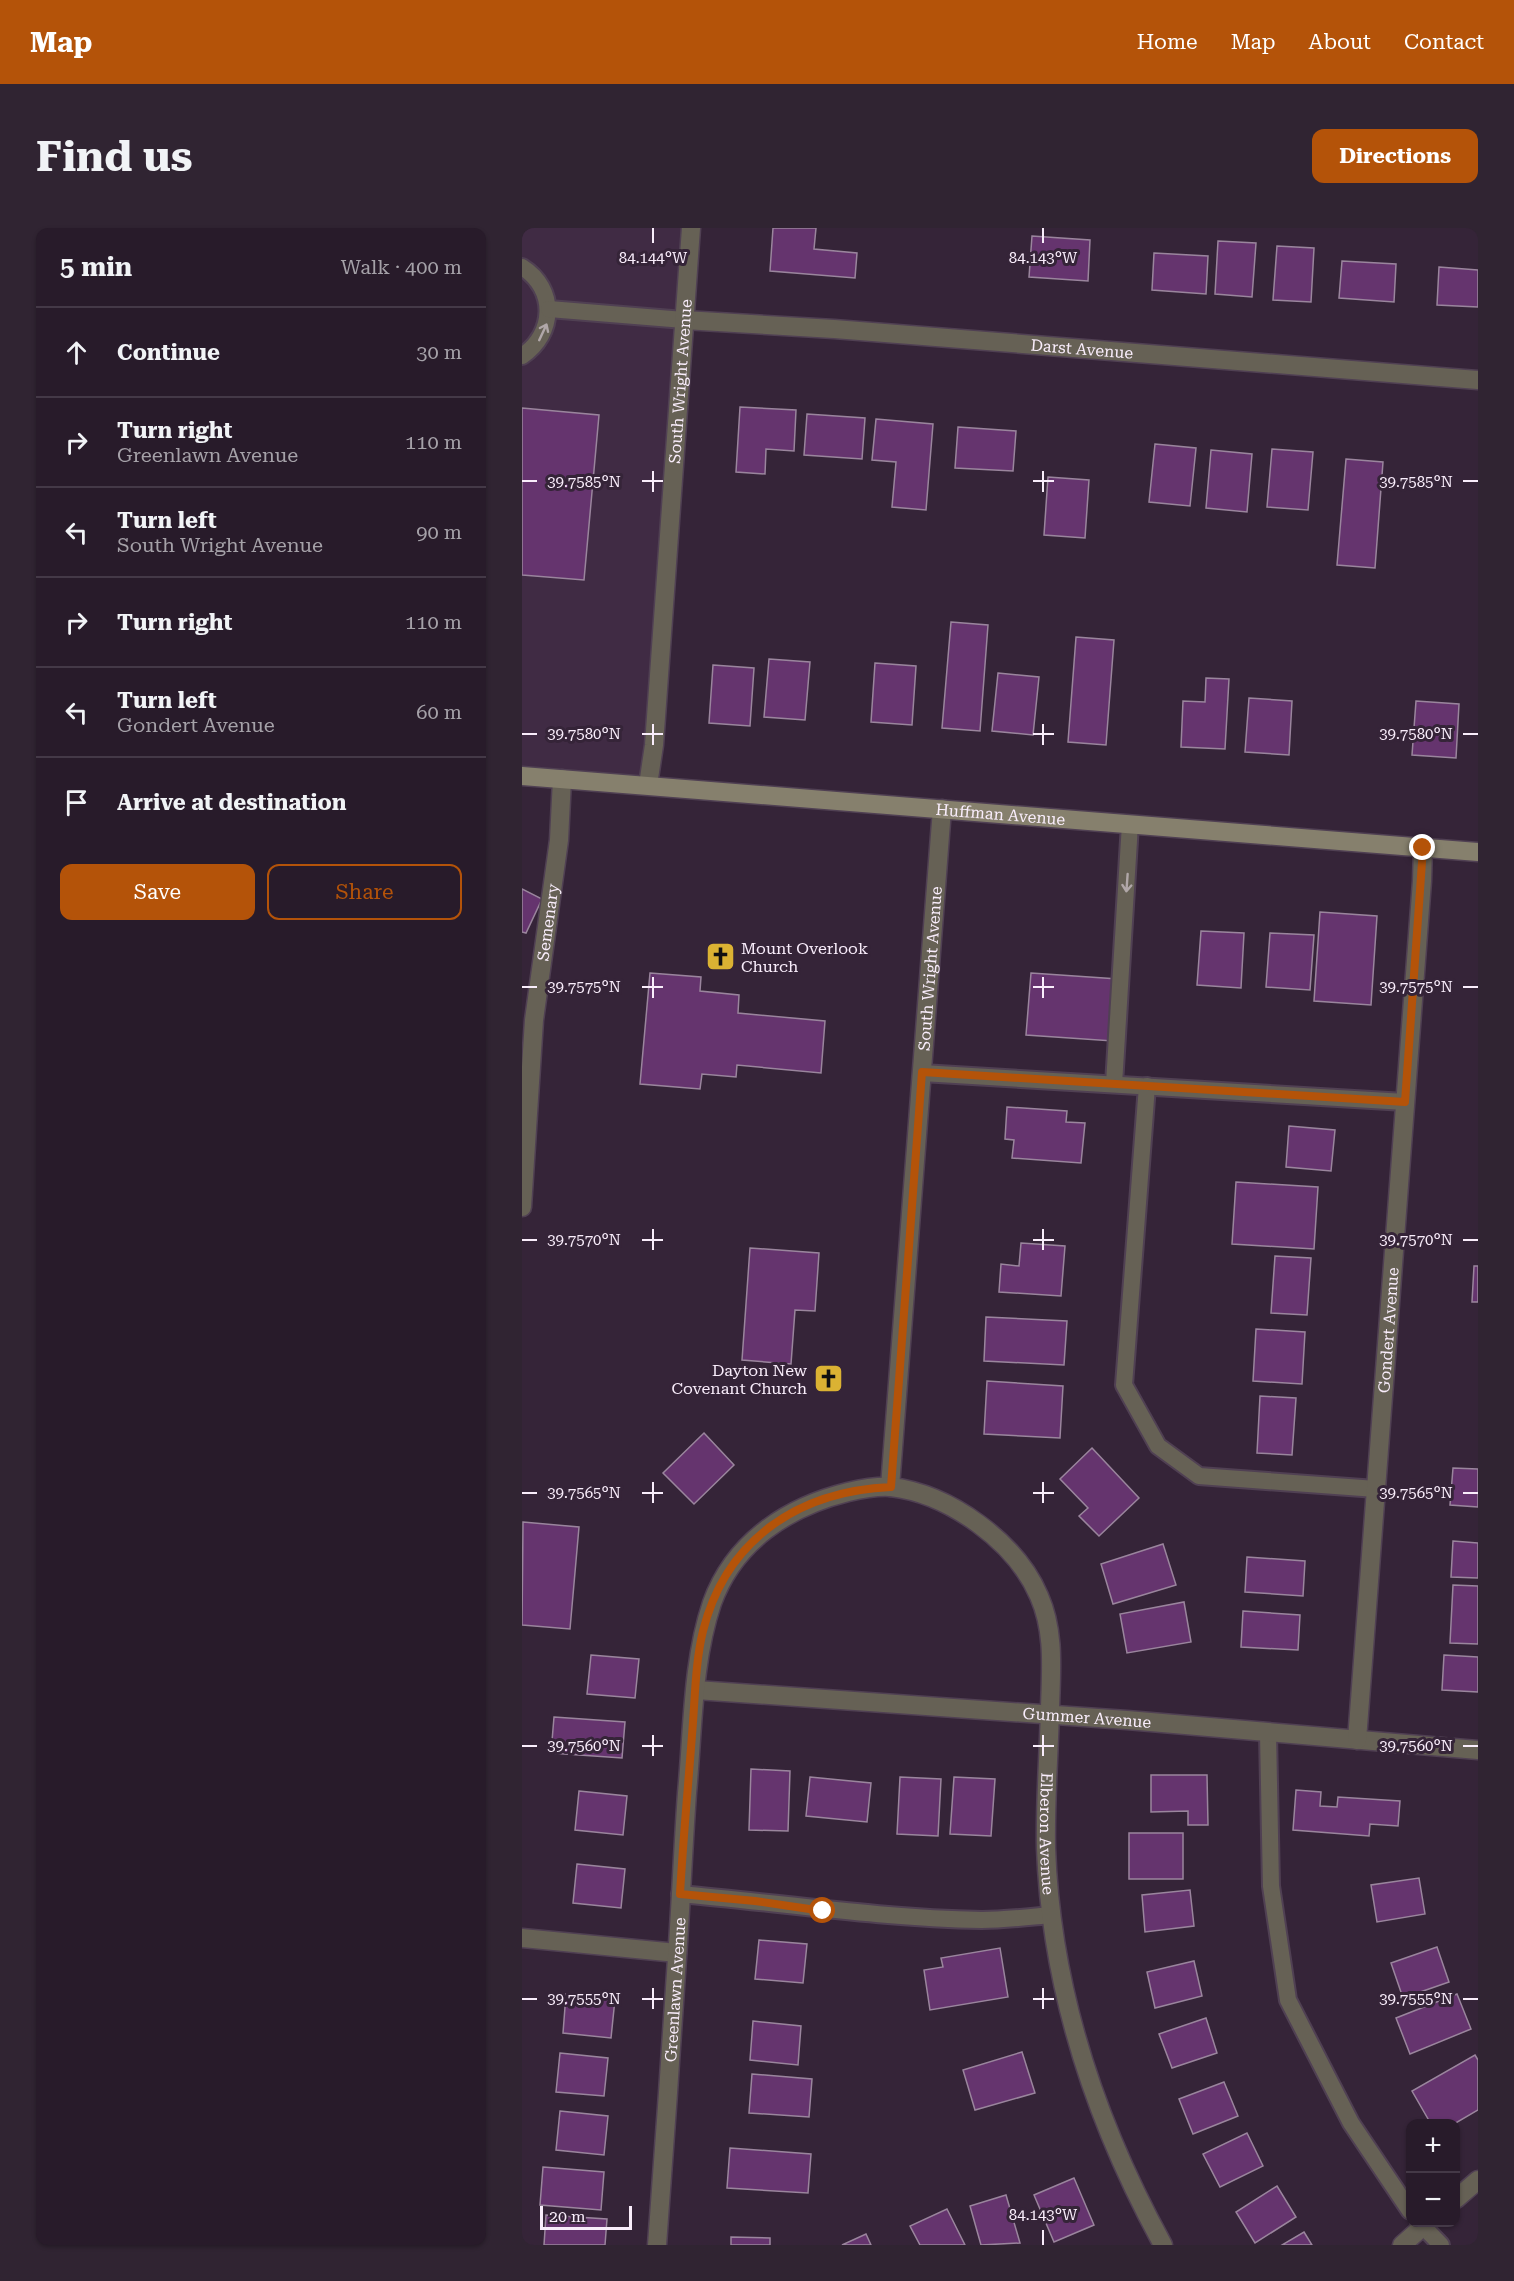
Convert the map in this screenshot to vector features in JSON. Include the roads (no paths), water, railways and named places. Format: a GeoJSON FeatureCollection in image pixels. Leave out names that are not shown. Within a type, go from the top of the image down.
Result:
{"type":"FeatureCollection","features":[{"type":"Feature","properties":{"kind":"street","name":"South Wright Avenue"},"geometry":{"type":"LineString","coordinates":[[648,785],[654,745],[691,228]]}},
{"type":"Feature","properties":{"kind":"street","name":"Darst Avenue"},"geometry":{"type":"LineString","coordinates":[[684,320],[834,328],[1478,380]]}},
{"type":"Feature","properties":{"kind":"street","name":"Huffman Avenue"},"geometry":{"type":"LineString","coordinates":[[522,776],[1478,852]]}},
{"type":"Feature","properties":{"kind":"street","name":"Semenary"},"geometry":{"type":"LineString","coordinates":[[522,1207],[534,1020],[559,840],[562,779]]}},
{"type":"Feature","properties":{"kind":"street","name":"South Wright Avenue"},"geometry":{"type":"LineString","coordinates":[[891,1487],[942,809]]}},
{"type":"Feature","properties":{"kind":"street","name":"Gondert Avenue"},"geometry":{"type":"LineString","coordinates":[[1357,1740],[1423,848]]}},
{"type":"Feature","properties":{"kind":"street","name":"Greenlawn Avenue"},"geometry":{"type":"LineString","coordinates":[[657,2245],[680,1894],[696,1690],[703,1632],[714,1597],[732,1565],[757,1536],[789,1513],[821,1499],[865,1488],[891,1487]]}},
{"type":"Feature","properties":{"kind":"street","name":"Elberon Avenue"},"geometry":{"type":"LineString","coordinates":[[891,1487],[924,1496],[961,1513],[998,1538],[1019,1561],[1038,1593],[1046,1614],[1052,1654],[1046,1844],[1051,1915],[1058,1966],[1074,2034],[1095,2098],[1125,2171],[1163,2245]]}},
{"type":"Feature","properties":{"kind":"street","name":"Gummer Avenue"},"geometry":{"type":"LineString","coordinates":[[696,1690],[1050,1715],[1478,1750]]}},
{"type":"Feature","properties":{"kind":"street"},"geometry":{"type":"LineString","coordinates":[[522,1938],[677,1953]]}},
{"type":"Feature","properties":{"kind":"street"},"geometry":{"type":"LineString","coordinates":[[1460,2195],[1478,2180]]}},
{"type":"Feature","properties":{"kind":"street"},"geometry":{"type":"LineString","coordinates":[[1402,2245],[1420,2227]]}},
{"type":"Feature","properties":{"kind":"lane"},"geometry":{"type":"LineString","coordinates":[[522,267],[536,278],[544,291],[549,309],[547,324],[541,338],[522,356]]}},
{"type":"Feature","properties":{"kind":"lane"},"geometry":{"type":"LineString","coordinates":[[549,309],[684,320]]}},
{"type":"Feature","properties":{"kind":"lane"},"geometry":{"type":"LineString","coordinates":[[1114,1084],[1130,824]]}},
{"type":"Feature","properties":{"kind":"lane"},"geometry":{"type":"LineString","coordinates":[[922,1072],[1405,1102]]}},
{"type":"Feature","properties":{"kind":"lane"},"geometry":{"type":"LineString","coordinates":[[1147,1086],[1124,1385],[1158,1446],[1199,1476],[1376,1489]]}},
{"type":"Feature","properties":{"kind":"lane"},"geometry":{"type":"LineString","coordinates":[[1268,1733],[1271,1886],[1287,2000],[1351,2123],[1406,2205]]}},
{"type":"Feature","properties":{"kind":"lane"},"geometry":{"type":"LineString","coordinates":[[680,1894],[755,1901],[823,1911],[944,1918],[985,1920],[1051,1915]]}},
{"type":"Feature","properties":{"kind":"lane"},"geometry":{"type":"LineString","coordinates":[[1426,2227],[1441,2245]]}},
{"type":"Feature","properties":{"kind":"place","name":"Mount Overlook Church"},"geometry":{"type":"Point","coordinates":[720,957]}},
{"type":"Feature","properties":{"kind":"place","name":"Dayton New Covenant Church"},"geometry":{"type":"Point","coordinates":[828,1379]}}]}
